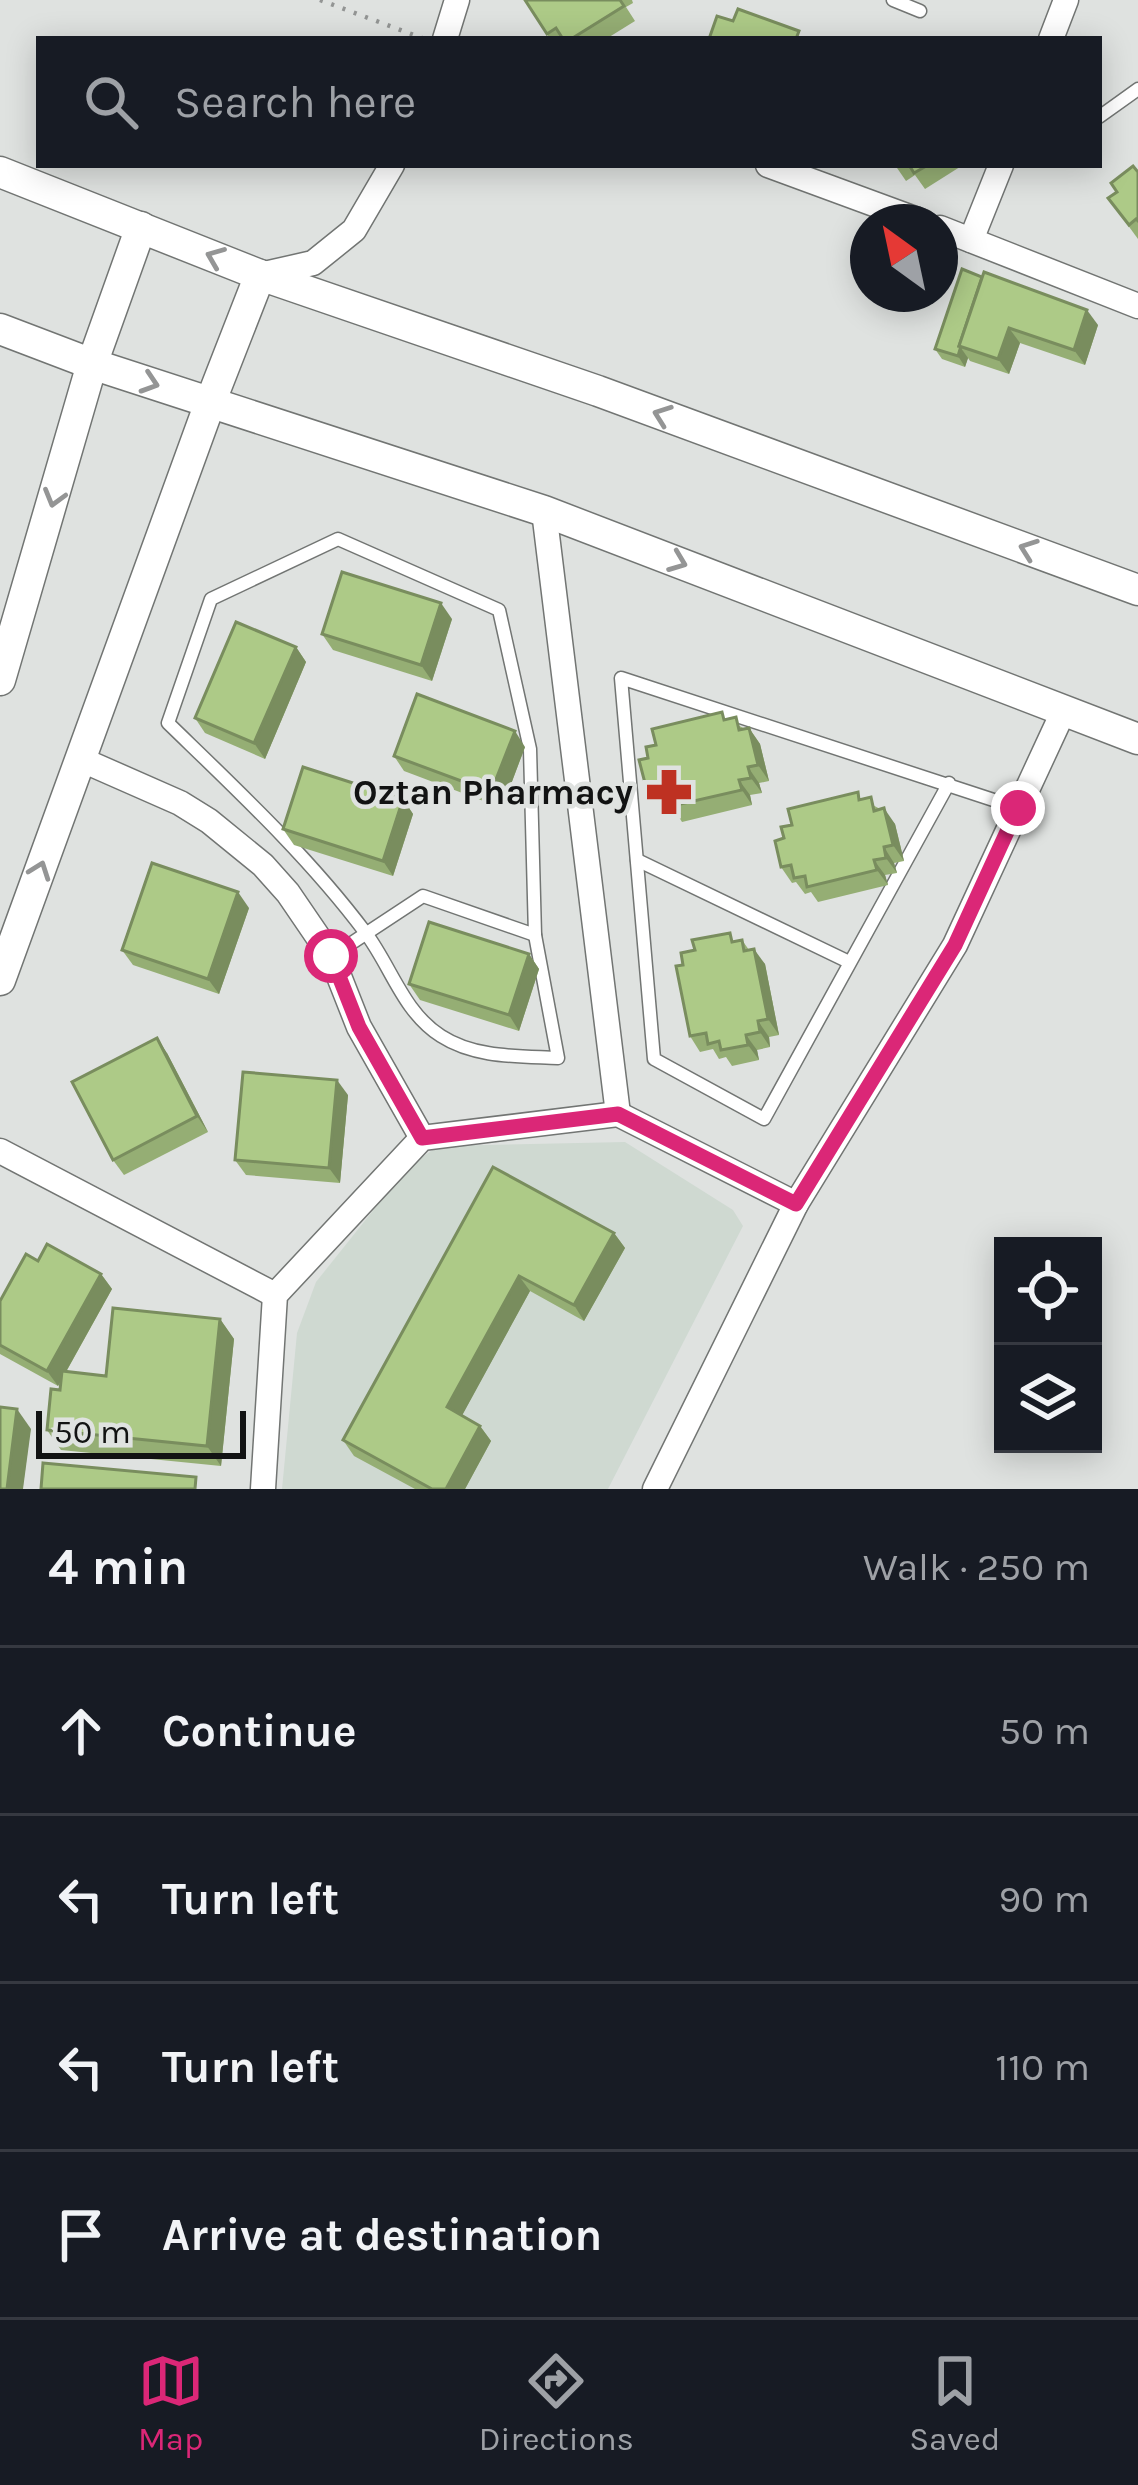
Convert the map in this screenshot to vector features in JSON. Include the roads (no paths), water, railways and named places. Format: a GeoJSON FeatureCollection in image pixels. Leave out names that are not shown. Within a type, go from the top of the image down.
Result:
{"type":"FeatureCollection","features":[{"type":"Feature","properties":{"kind":"street"},"geometry":{"type":"LineString","coordinates":[[446,36],[457,0]]}},
{"type":"Feature","properties":{"kind":"street"},"geometry":{"type":"LineString","coordinates":[[1052,36],[1066,0]]}},
{"type":"Feature","properties":{"kind":"street"},"geometry":{"type":"LineString","coordinates":[[260,275],[313,263],[354,230],[390,168]]}},
{"type":"Feature","properties":{"kind":"street"},"geometry":{"type":"LineString","coordinates":[[776,168],[874,204]]}},
{"type":"Feature","properties":{"kind":"street"},"geometry":{"type":"LineString","coordinates":[[971,239],[1000,168]]}},
{"type":"Feature","properties":{"kind":"street"},"geometry":{"type":"LineString","coordinates":[[0,172],[260,275],[598,391],[1138,590]]}},
{"type":"Feature","properties":{"kind":"street"},"geometry":{"type":"LineString","coordinates":[[0,680],[92,364],[141,227]]}},
{"type":"Feature","properties":{"kind":"street"},"geometry":{"type":"LineString","coordinates":[[958,234],[1136,303]]}},
{"type":"Feature","properties":{"kind":"street"},"geometry":{"type":"LineString","coordinates":[[0,980],[260,275]]}},
{"type":"Feature","properties":{"kind":"street"},"geometry":{"type":"LineString","coordinates":[[0,329],[92,364],[544,511],[1138,739]]}},
{"type":"Feature","properties":{"kind":"street"},"geometry":{"type":"LineString","coordinates":[[544,511],[618,1114]]}},
{"type":"Feature","properties":{"kind":"street"},"geometry":{"type":"LineString","coordinates":[[655,1489],[796,1204],[955,945],[1064,710]]}},
{"type":"Feature","properties":{"kind":"street"},"geometry":{"type":"LineString","coordinates":[[80,759],[180,803],[237,842],[288,893],[331,956],[359,1027],[422,1138]]}},
{"type":"Feature","properties":{"kind":"street"},"geometry":{"type":"LineString","coordinates":[[263,1489],[275,1295],[422,1138],[618,1114],[796,1204]]}},
{"type":"Feature","properties":{"kind":"street"},"geometry":{"type":"LineString","coordinates":[[0,1151],[275,1295]]}},
{"type":"Feature","properties":{"kind":"lane"},"geometry":{"type":"LineString","coordinates":[[893,0],[920,10]]}},
{"type":"Feature","properties":{"kind":"lane"},"geometry":{"type":"LineString","coordinates":[[1102,115],[1138,88]]}},
{"type":"Feature","properties":{"kind":"lane"},"geometry":{"type":"LineString","coordinates":[[338,538],[500,610],[530,749],[535,935],[558,1058],[480,1052],[445,1039],[415,1015],[366,934],[266,817],[168,723],[211,598],[338,538]]}},
{"type":"Feature","properties":{"kind":"lane"},"geometry":{"type":"LineString","coordinates":[[949,783],[764,1119],[655,1059],[621,678],[949,783],[1018,808]]}},
{"type":"Feature","properties":{"kind":"lane"},"geometry":{"type":"LineString","coordinates":[[637,860],[849,962]]}},
{"type":"Feature","properties":{"kind":"lane"},"geometry":{"type":"LineString","coordinates":[[331,956],[423,896],[535,935]]}},
{"type":"Feature","properties":{"kind":"place","name":"Oztan Pharmacy"},"geometry":{"type":"Point","coordinates":[669,792]}}]}
